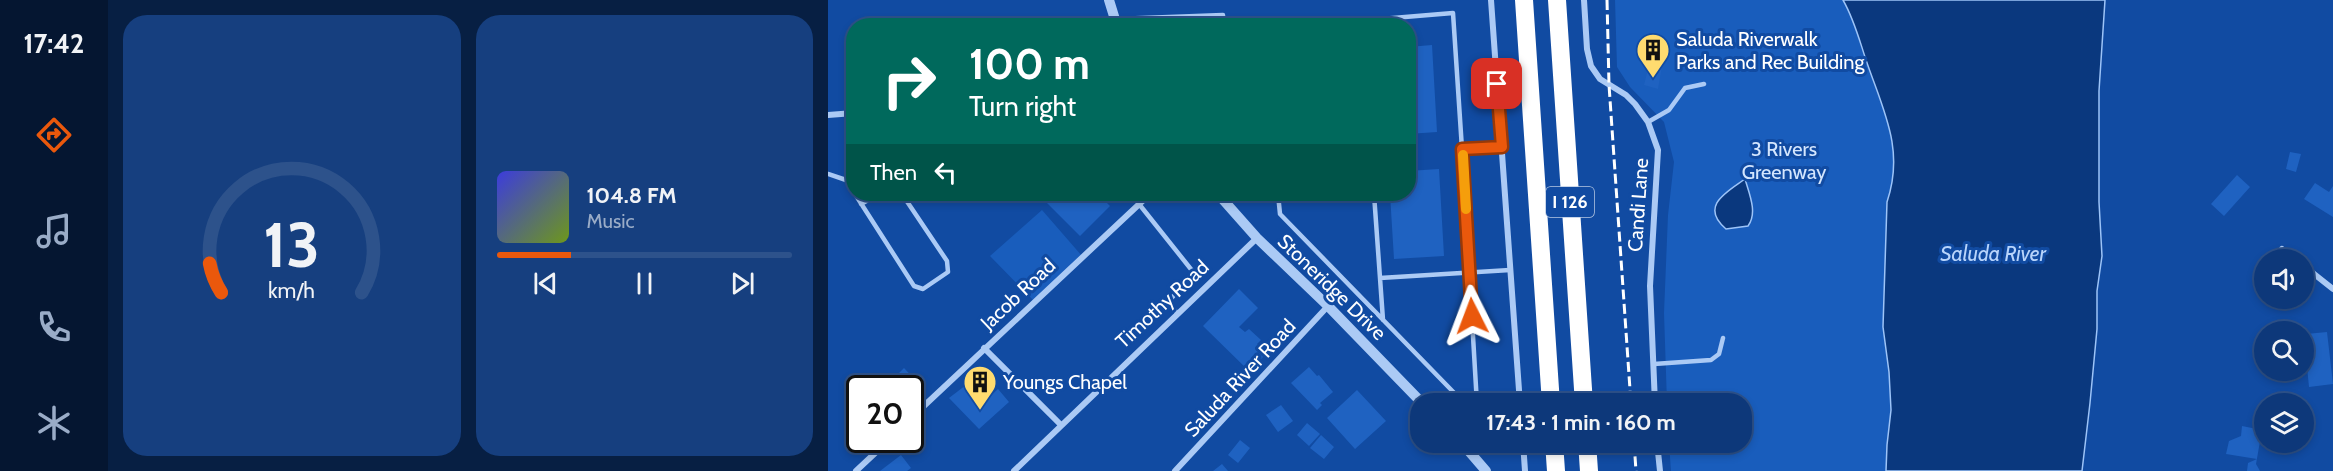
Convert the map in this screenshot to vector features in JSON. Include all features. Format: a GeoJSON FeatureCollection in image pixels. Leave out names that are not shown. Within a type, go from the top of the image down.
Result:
{"type":"FeatureCollection","features":[{"type":"Feature","properties":{"kind":"highway","name":"I 126"},"geometry":{"type":"LineString","coordinates":[[1524,0],[1550,393]]}},
{"type":"Feature","properties":{"kind":"highway","name":"I 126"},"geometry":{"type":"LineString","coordinates":[[1557,0],[1583,393]]}},
{"type":"Feature","properties":{"kind":"highway"},"geometry":{"type":"LineString","coordinates":[[1555,453],[1556,471]]}},
{"type":"Feature","properties":{"kind":"highway"},"geometry":{"type":"LineString","coordinates":[[1588,453],[1589,471]]}},
{"type":"Feature","properties":{"kind":"street"},"geometry":{"type":"LineString","coordinates":[[1109,0],[1115,18]]}},
{"type":"Feature","properties":{"kind":"street"},"geometry":{"type":"LineString","coordinates":[[1491,0],[1519,393]]}},
{"type":"Feature","properties":{"kind":"street","name":"Candi Lane"},"geometry":{"type":"LineString","coordinates":[[1584,0],[1587,49],[1591,66],[1600,79],[1630,98],[1648,122],[1656,141],[1659,160],[1651,263],[1655,393]]}},
{"type":"Feature","properties":{"kind":"street"},"geometry":{"type":"LineString","coordinates":[[828,115],[846,114]]}},
{"type":"Feature","properties":{"kind":"street","name":"Jacob Road"},"geometry":{"type":"LineString","coordinates":[[924,406],[1142,201]]}},
{"type":"Feature","properties":{"kind":"street","name":"Stoneridge Drive"},"geometry":{"type":"LineString","coordinates":[[1224,201],[1257,238],[1328,306],[1412,393]]}},
{"type":"Feature","properties":{"kind":"street","name":"Timothy Road"},"geometry":{"type":"LineString","coordinates":[[1014,471],[1257,238]]}},
{"type":"Feature","properties":{"kind":"street"},"geometry":{"type":"LineString","coordinates":[[2314,274],[2333,289]]}},
{"type":"Feature","properties":{"kind":"street","name":"Saluda River Road"},"geometry":{"type":"LineString","coordinates":[[1175,471],[1328,306]]}},
{"type":"Feature","properties":{"kind":"street"},"geometry":{"type":"LineString","coordinates":[[984,348],[1060,425]]}},
{"type":"Feature","properties":{"kind":"street"},"geometry":{"type":"LineString","coordinates":[[856,471],[875,453]]}},
{"type":"Feature","properties":{"kind":"street"},"geometry":{"type":"LineString","coordinates":[[1470,453],[1486,471]]}},
{"type":"Feature","properties":{"kind":"street"},"geometry":{"type":"LineString","coordinates":[[1524,453],[1525,471]]}},
{"type":"Feature","properties":{"kind":"street"},"geometry":{"type":"LineString","coordinates":[[1658,453],[1660,471]]}},
{"type":"Feature","properties":{"kind":"lane"},"geometry":{"type":"LineString","coordinates":[[1408,18],[1453,13],[1476,393]]}},
{"type":"Feature","properties":{"kind":"lane"},"geometry":{"type":"LineString","coordinates":[[1159,18],[1222,15],[1222,18]]}},
{"type":"Feature","properties":{"kind":"lane"},"geometry":{"type":"LineString","coordinates":[[1648,122],[1670,110],[1685,88],[1704,84]]}},
{"type":"Feature","properties":{"kind":"lane"},"geometry":{"type":"LineString","coordinates":[[1462,149],[1502,147]]}},
{"type":"Feature","properties":{"kind":"lane"},"geometry":{"type":"LineString","coordinates":[[828,174],[846,180]]}},
{"type":"Feature","properties":{"kind":"lane"},"geometry":{"type":"LineString","coordinates":[[859,201],[914,286],[923,289],[948,272],[949,268],[947,261],[907,201]]}},
{"type":"Feature","properties":{"kind":"lane"},"geometry":{"type":"LineString","coordinates":[[861,204],[866,201]]}},
{"type":"Feature","properties":{"kind":"lane"},"geometry":{"type":"LineString","coordinates":[[1279,201],[1280,214],[1454,393]]}},
{"type":"Feature","properties":{"kind":"lane"},"geometry":{"type":"LineString","coordinates":[[1374,201],[1383,320]]}},
{"type":"Feature","properties":{"kind":"lane"},"geometry":{"type":"LineString","coordinates":[[1139,204],[1194,273],[1168,302],[1177,313]]}},
{"type":"Feature","properties":{"kind":"lane"},"geometry":{"type":"LineString","coordinates":[[1380,278],[1510,270]]}},
{"type":"Feature","properties":{"kind":"lane"},"geometry":{"type":"LineString","coordinates":[[1654,364],[1710,360],[1719,354],[1722,338]]}},
{"type":"Feature","properties":{"kind":"green space","name":"3 Rivers Greenway"},"geometry":{"type":"Polygon","coordinates":[[[1615,0],[1843,0],[1884,112],[1894,164],[1887,202],[1883,327],[1891,410],[1886,471],[1671,471],[1670,453],[1752,453],[1752,393],[1667,393],[1664,313],[1668,215],[1674,162],[1664,122],[1630,87],[1617,67],[1615,0]]]}},
{"type":"Feature","properties":{"kind":"green space"},"geometry":{"type":"Polygon","coordinates":[[[1042,210],[1082,256],[1034,301],[990,256],[1042,210]]]}},
{"type":"Feature","properties":{"kind":"water","name":"Saluda River"},"geometry":{"type":"Polygon","coordinates":[[[1843,0],[2105,0],[2099,91],[2099,202],[2102,256],[2082,471],[1886,471],[1891,410],[1883,327],[1887,202],[1892,183],[1893,147],[1885,113],[1843,0]]]}},
{"type":"Feature","properties":{"kind":"water"},"geometry":{"type":"Polygon","coordinates":[[[1745,179],[1752,203],[1751,221],[1748,226],[1726,229],[1718,221],[1715,207],[1724,194],[1745,179]]]}},
{"type":"Feature","properties":{"kind":"building"},"geometry":{"type":"Polygon","coordinates":[[[1661,36],[1663,49],[1652,50],[1650,38],[1661,36]]]}},
{"type":"Feature","properties":{"kind":"building"},"geometry":{"type":"Polygon","coordinates":[[[1432,45],[1437,132],[1416,133],[1416,46],[1432,45]]]}},
{"type":"Feature","properties":{"kind":"building","name":"Saluda Riverwalk Parks and Rec Building"},"geometry":{"type":"Polygon","coordinates":[[[1652,64],[1662,66],[1658,89],[1644,85],[1648,69],[1651,70],[1652,64]]]}},
{"type":"Feature","properties":{"kind":"building"},"geometry":{"type":"Polygon","coordinates":[[[2290,152],[2301,154],[2296,172],[2286,169],[2290,152]]]}},
{"type":"Feature","properties":{"kind":"building"},"geometry":{"type":"Polygon","coordinates":[[[1439,169],[1444,256],[1394,259],[1390,201],[1416,201],[1416,170],[1439,169]]]}},
{"type":"Feature","properties":{"kind":"building"},"geometry":{"type":"Polygon","coordinates":[[[2237,175],[2250,187],[2224,216],[2211,204],[2237,175]]]}},
{"type":"Feature","properties":{"kind":"building"},"geometry":{"type":"Polygon","coordinates":[[[2315,183],[2329,192],[2333,186],[2333,217],[2304,199],[2315,183]]]}},
{"type":"Feature","properties":{"kind":"building"},"geometry":{"type":"Polygon","coordinates":[[[1045,201],[1105,201],[1110,206],[1080,236],[1045,201]]]}},
{"type":"Feature","properties":{"kind":"building"},"geometry":{"type":"Polygon","coordinates":[[[1239,289],[1258,308],[1239,327],[1245,332],[1249,329],[1261,340],[1257,344],[1267,353],[1249,371],[1203,326],[1239,289]]]}},
{"type":"Feature","properties":{"kind":"building"},"geometry":{"type":"Polygon","coordinates":[[[2327,332],[2333,384],[2309,387],[2308,381],[2314,381],[2314,333],[2327,332]]]}},
{"type":"Feature","properties":{"kind":"building"},"geometry":{"type":"Polygon","coordinates":[[[1309,367],[1333,392],[1320,403],[1322,405],[1317,410],[1291,383],[1309,367]]]}},
{"type":"Feature","properties":{"kind":"building"},"geometry":{"type":"Polygon","coordinates":[[[904,368],[911,375],[897,375],[904,368]]]}},
{"type":"Feature","properties":{"kind":"building","name":"Youngs Chapel"},"geometry":{"type":"Polygon","coordinates":[[[966,385],[983,403],[998,389],[1009,402],[979,429],[949,398],[966,385]]]}},
{"type":"Feature","properties":{"kind":"building"},"geometry":{"type":"Polygon","coordinates":[[[1357,390],[1386,421],[1355,449],[1327,418],[1357,390]]]}},
{"type":"Feature","properties":{"kind":"building"},"geometry":{"type":"Polygon","coordinates":[[[1281,405],[1293,421],[1278,432],[1266,415],[1281,405]]]}},
{"type":"Feature","properties":{"kind":"building"},"geometry":{"type":"Polygon","coordinates":[[[1307,423],[1320,434],[1309,446],[1297,435],[1307,423]]]}},
{"type":"Feature","properties":{"kind":"building"},"geometry":{"type":"Polygon","coordinates":[[[2242,426],[2254,428],[2254,453],[2258,453],[2257,459],[2226,454],[2229,441],[2241,436],[2242,426]]]}},
{"type":"Feature","properties":{"kind":"building"},"geometry":{"type":"Polygon","coordinates":[[[1321,435],[1334,447],[1324,459],[1310,448],[1321,435]]]}},
{"type":"Feature","properties":{"kind":"building"},"geometry":{"type":"Polygon","coordinates":[[[1240,440],[1250,448],[1238,463],[1228,455],[1240,440]]]}},
{"type":"Feature","properties":{"kind":"building"},"geometry":{"type":"Polygon","coordinates":[[[901,455],[911,468],[907,471],[880,471],[901,455]]]}},
{"type":"Feature","properties":{"kind":"building"},"geometry":{"type":"Polygon","coordinates":[[[2257,459],[2256,464],[2260,471],[2247,471],[2248,463],[2257,459]]]}},
{"type":"Feature","properties":{"kind":"building"},"geometry":{"type":"Polygon","coordinates":[[[1222,464],[1228,471],[1213,471],[1222,464]]]}},
{"type":"Feature","properties":{"kind":"railway"},"geometry":{"type":"LineString","coordinates":[[1607,0],[1609,85],[1630,393]]}},
{"type":"Feature","properties":{"kind":"railway"},"geometry":{"type":"LineString","coordinates":[[1635,453],[1636,471]]}},
{"type":"Feature","properties":{"kind":"slow traffic"},"geometry":{"type":"LineString","coordinates":[[1463,155],[1466,209]]}},
{"type":"Feature","properties":{"kind":"place","name":"Saluda Riverwalk Parks and Rec Building"},"geometry":{"type":"Point","coordinates":[1653,79]}},
{"type":"Feature","properties":{"kind":"place","name":"Youngs Chapel"},"geometry":{"type":"Point","coordinates":[980,411]}},
{"type":"Feature","properties":{"kind":"route"},"geometry":{"type":"LineString","coordinates":[[1472,316],[1462,149],[1502,147],[1497,84]]}}]}
